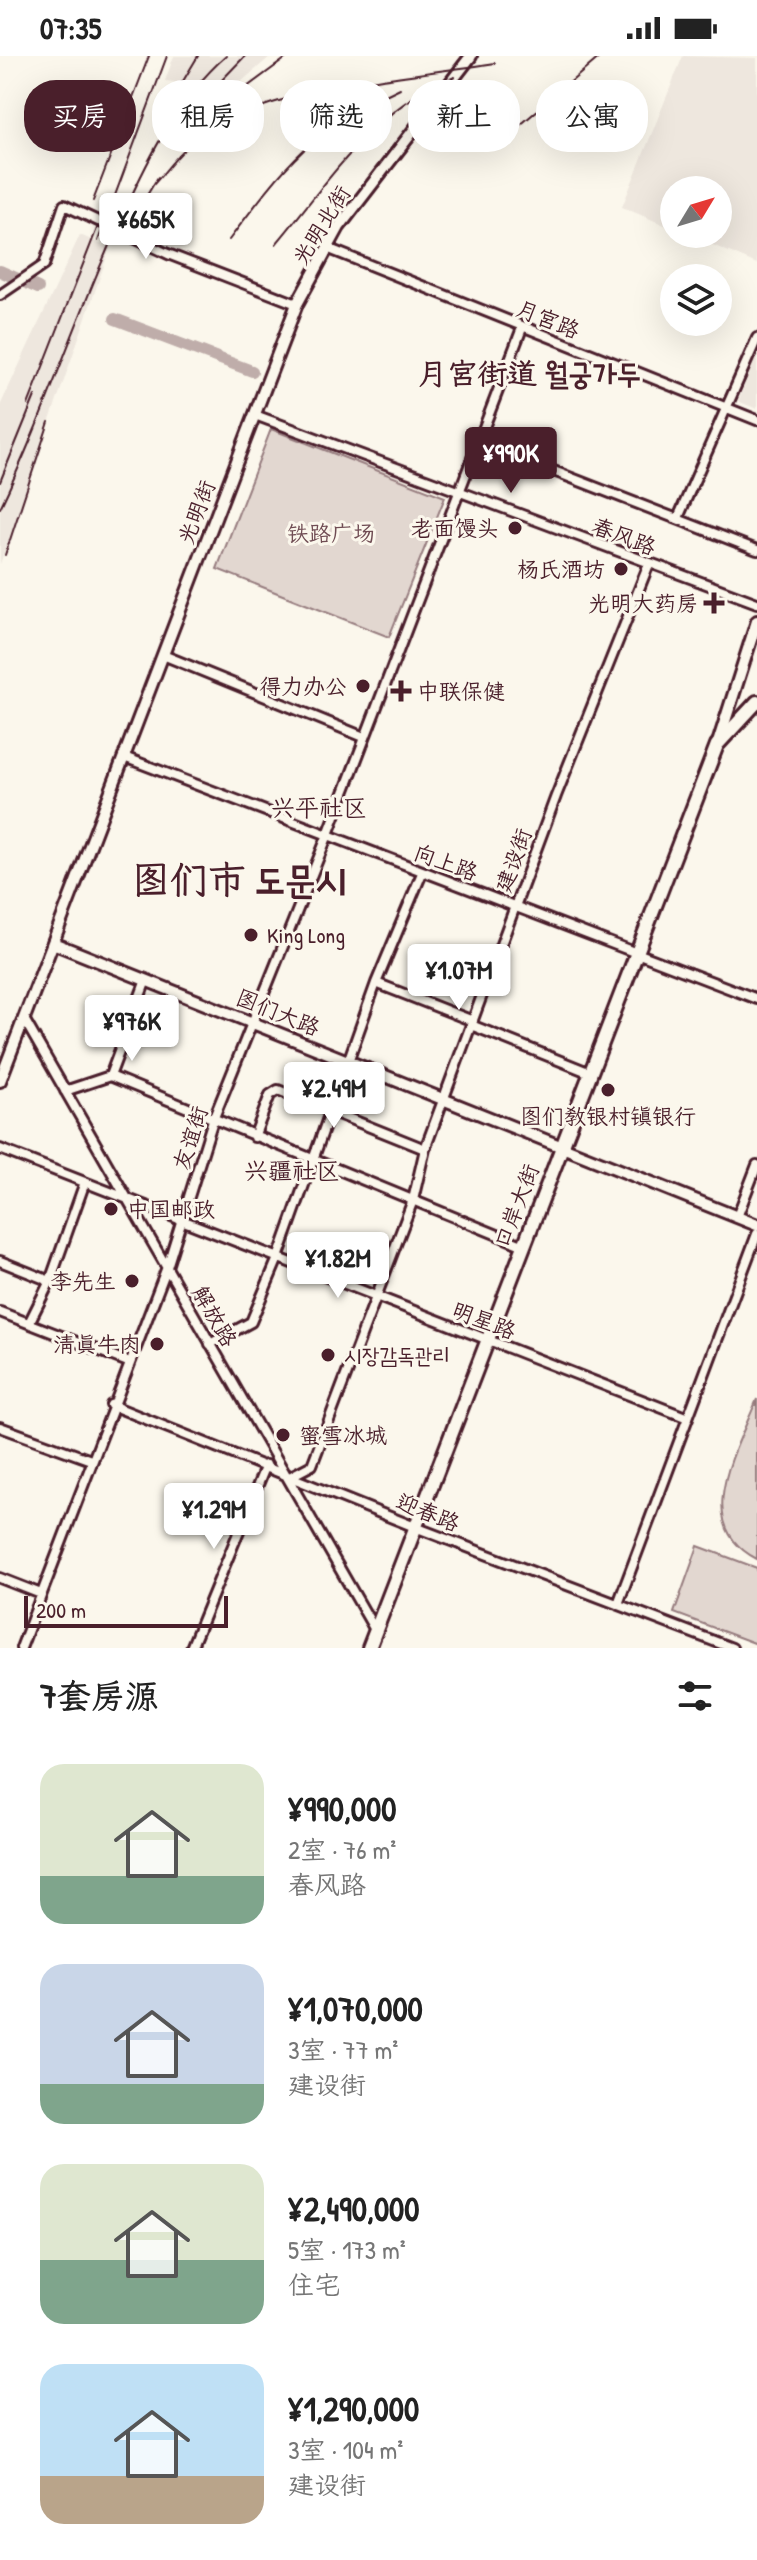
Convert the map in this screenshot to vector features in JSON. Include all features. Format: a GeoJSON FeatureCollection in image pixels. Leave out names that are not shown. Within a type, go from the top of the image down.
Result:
{"type":"FeatureCollection","features":[{"type":"Feature","properties":{"kind":"highway","name":"口岸大街"},"geometry":{"type":"LineString","coordinates":[[369,1648],[588,1072],[639,951],[717,745],[757,702]]}},
{"type":"Feature","properties":{"kind":"main road","name":"光明北街"},"geometry":{"type":"LineString","coordinates":[[297,304],[327,248],[383,168],[471,56]]}},
{"type":"Feature","properties":{"kind":"main road","name":"光明街"},"geometry":{"type":"LineString","coordinates":[[0,1081],[297,304]]}},
{"type":"Feature","properties":{"kind":"main road"},"geometry":{"type":"LineString","coordinates":[[717,745],[757,621]]}},
{"type":"Feature","properties":{"kind":"main road"},"geometry":{"type":"LineString","coordinates":[[746,654],[757,638]]}},
{"type":"Feature","properties":{"kind":"main road","name":"图们大路"},"geometry":{"type":"LineString","coordinates":[[53,943],[757,1225]]}},
{"type":"Feature","properties":{"kind":"street"},"geometry":{"type":"LineString","coordinates":[[0,295],[44,265],[64,205],[168,254],[297,304]]}},
{"type":"Feature","properties":{"kind":"street","name":"月宫路"},"geometry":{"type":"LineString","coordinates":[[327,248],[757,420]]}},
{"type":"Feature","properties":{"kind":"street","name":"友谊街"},"geometry":{"type":"LineString","coordinates":[[21,1648],[111,1405],[167,1267],[213,1120],[327,837],[522,328]]}},
{"type":"Feature","properties":{"kind":"street"},"geometry":{"type":"LineString","coordinates":[[678,518],[757,338]]}},
{"type":"Feature","properties":{"kind":"street","name":"春风路"},"geometry":{"type":"LineString","coordinates":[[255,415],[757,603]]}},
{"type":"Feature","properties":{"kind":"street"},"geometry":{"type":"LineString","coordinates":[[479,442],[757,550]]}},
{"type":"Feature","properties":{"kind":"street","name":"建设街"},"geometry":{"type":"LineString","coordinates":[[293,1475],[312,1465],[413,1200],[425,1149],[515,907],[618,635],[649,564]]}},
{"type":"Feature","properties":{"kind":"street"},"geometry":{"type":"LineString","coordinates":[[163,655],[364,737]]}},
{"type":"Feature","properties":{"kind":"street","name":"向上路"},"geometry":{"type":"LineString","coordinates":[[124,757],[422,873],[639,951],[757,999]]}},
{"type":"Feature","properties":{"kind":"street"},"geometry":{"type":"LineString","coordinates":[[210,1344],[251,1322],[278,1258],[376,983],[422,873]]}},
{"type":"Feature","properties":{"kind":"street"},"geometry":{"type":"LineString","coordinates":[[110,1076],[146,980]]}},
{"type":"Feature","properties":{"kind":"street"},"geometry":{"type":"LineString","coordinates":[[376,983],[588,1072]]}},
{"type":"Feature","properties":{"kind":"street","name":"解放路"},"geometry":{"type":"LineString","coordinates":[[24,1019],[375,1630]]}},
{"type":"Feature","properties":{"kind":"street"},"geometry":{"type":"LineString","coordinates":[[65,1091],[110,1076],[522,1245]]}},
{"type":"Feature","properties":{"kind":"street"},"geometry":{"type":"LineString","coordinates":[[254,1137],[270,1095],[278,1090],[425,1149]]}},
{"type":"Feature","properties":{"kind":"street","name":"明星路"},"geometry":{"type":"LineString","coordinates":[[0,1149],[688,1418]]}},
{"type":"Feature","properties":{"kind":"street"},"geometry":{"type":"LineString","coordinates":[[737,1217],[757,1165]]}},
{"type":"Feature","properties":{"kind":"street"},"geometry":{"type":"LineString","coordinates":[[29,1323],[50,1281],[85,1182]]}},
{"type":"Feature","properties":{"kind":"street"},"geometry":{"type":"LineString","coordinates":[[618,1604],[757,1234]]}},
{"type":"Feature","properties":{"kind":"street"},"geometry":{"type":"LineString","coordinates":[[0,1261],[50,1281]]}},
{"type":"Feature","properties":{"kind":"street"},"geometry":{"type":"LineString","coordinates":[[0,1312],[128,1362]]}},
{"type":"Feature","properties":{"kind":"street","name":"迎春路"},"geometry":{"type":"LineString","coordinates":[[111,1405],[293,1475],[415,1527],[732,1648]]}},
{"type":"Feature","properties":{"kind":"street"},"geometry":{"type":"LineString","coordinates":[[0,1427],[91,1460]]}},
{"type":"Feature","properties":{"kind":"street"},"geometry":{"type":"LineString","coordinates":[[191,1648],[266,1465]]}},
{"type":"Feature","properties":{"kind":"street"},"geometry":{"type":"LineString","coordinates":[[0,1578],[41,1594]]}},
{"type":"Feature","properties":{"kind":"shaded area"},"geometry":{"type":"Polygon","coordinates":[[[174,56],[271,56],[243,80],[165,80],[174,56]]]}},
{"type":"Feature","properties":{"kind":"shaded area"},"geometry":{"type":"Polygon","coordinates":[[[683,56],[757,58],[757,264],[720,248],[732,248],[732,176],[660,176],[660,223],[622,207],[644,152],[648,152],[648,143],[683,56]]]}},
{"type":"Feature","properties":{"kind":"shaded area"},"geometry":{"type":"Polygon","coordinates":[[[80,235],[110,248],[0,564],[0,406],[80,235]]]}},
{"type":"Feature","properties":{"kind":"shaded area"},"geometry":{"type":"Polygon","coordinates":[[[757,355],[757,409],[738,401],[757,355]]]}},
{"type":"Feature","properties":{"kind":"green space","name":"铁路广场"},"geometry":{"type":"Polygon","coordinates":[[[271,429],[445,497],[389,637],[217,569],[271,429]]]}},
{"type":"Feature","properties":{"kind":"green space"},"geometry":{"type":"Polygon","coordinates":[[[757,1399],[757,1559],[737,1544],[726,1527],[722,1507],[724,1485],[731,1463],[757,1399]]]}},
{"type":"Feature","properties":{"kind":"green space"},"geometry":{"type":"Polygon","coordinates":[[[698,1546],[757,1568],[757,1644],[674,1613],[698,1546]]]}},
{"type":"Feature","properties":{"kind":"waterway"},"geometry":{"type":"LineString","coordinates":[[0,271],[38,288]]}},
{"type":"Feature","properties":{"kind":"waterway"},"geometry":{"type":"LineString","coordinates":[[115,319],[252,371]]}},
{"type":"Feature","properties":{"kind":"railway"},"geometry":{"type":"LineString","coordinates":[[93,201],[149,56]]}},
{"type":"Feature","properties":{"kind":"railway"},"geometry":{"type":"LineString","coordinates":[[98,241],[167,56]]}},
{"type":"Feature","properties":{"kind":"railway"},"geometry":{"type":"LineString","coordinates":[[184,80],[198,56]]}},
{"type":"Feature","properties":{"kind":"railway"},"geometry":{"type":"LineString","coordinates":[[0,508],[143,171],[179,109],[226,56]]}},
{"type":"Feature","properties":{"kind":"railway"},"geometry":{"type":"LineString","coordinates":[[222,80],[245,56]]}},
{"type":"Feature","properties":{"kind":"railway"},"geometry":{"type":"LineString","coordinates":[[257,80],[289,56]]}},
{"type":"Feature","properties":{"kind":"railway"},"geometry":{"type":"LineString","coordinates":[[520,125],[601,56]]}},
{"type":"Feature","properties":{"kind":"railway"},"geometry":{"type":"LineString","coordinates":[[153,185],[186,148],[215,127],[251,111],[332,88],[495,63]]}},
{"type":"Feature","properties":{"kind":"railway"},"geometry":{"type":"LineString","coordinates":[[276,244],[334,172],[378,125],[427,89],[455,77]]}},
{"type":"Feature","properties":{"kind":"railway"},"geometry":{"type":"LineString","coordinates":[[229,240],[285,169],[322,134],[344,118],[400,88]]}},
{"type":"Feature","properties":{"kind":"railway"},"geometry":{"type":"LineString","coordinates":[[127,228],[158,177]]}},
{"type":"Feature","properties":{"kind":"railway"},"geometry":{"type":"LineString","coordinates":[[28,405],[98,226]]}},
{"type":"Feature","properties":{"kind":"railway"},"geometry":{"type":"LineString","coordinates":[[0,482],[35,396]]}},
{"type":"Feature","properties":{"kind":"railway"},"geometry":{"type":"LineString","coordinates":[[5,555],[49,422]]}},
{"type":"Feature","properties":{"kind":"place","name":"老面馒头"},"geometry":{"type":"Point","coordinates":[515,528]}},
{"type":"Feature","properties":{"kind":"place","name":"杨氏酒坊"},"geometry":{"type":"Point","coordinates":[621,569]}},
{"type":"Feature","properties":{"kind":"place","name":"光明大药房"},"geometry":{"type":"Point","coordinates":[714,603]}},
{"type":"Feature","properties":{"kind":"place","name":"得力办公"},"geometry":{"type":"Point","coordinates":[363,686]}},
{"type":"Feature","properties":{"kind":"place","name":"中联保健"},"geometry":{"type":"Point","coordinates":[401,691]}},
{"type":"Feature","properties":{"kind":"place","name":"King Long"},"geometry":{"type":"Point","coordinates":[251,935]}},
{"type":"Feature","properties":{"kind":"place","name":"图们教银村镇银行"},"geometry":{"type":"Point","coordinates":[608,1090]}},
{"type":"Feature","properties":{"kind":"place","name":"中国邮政"},"geometry":{"type":"Point","coordinates":[111,1209]}},
{"type":"Feature","properties":{"kind":"place","name":"李先生"},"geometry":{"type":"Point","coordinates":[132,1281]}},
{"type":"Feature","properties":{"kind":"place","name":"清真牛肉"},"geometry":{"type":"Point","coordinates":[157,1344]}},
{"type":"Feature","properties":{"kind":"place","name":"시장감독관리"},"geometry":{"type":"Point","coordinates":[328,1355]}},
{"type":"Feature","properties":{"kind":"place","name":"蜜雪冰城"},"geometry":{"type":"Point","coordinates":[283,1435]}},
{"type":"Feature","properties":{"kind":"district","name":"月宫街道 월궁가두"},"geometry":{"type":"Point","coordinates":[529,374]}},
{"type":"Feature","properties":{"kind":"district","name":"兴平社区"},"geometry":{"type":"Point","coordinates":[319,808]}},
{"type":"Feature","properties":{"kind":"district","name":"图们市 도문시"},"geometry":{"type":"Point","coordinates":[239,880]}},
{"type":"Feature","properties":{"kind":"district","name":"兴疆社区"},"geometry":{"type":"Point","coordinates":[292,1171]}}]}
